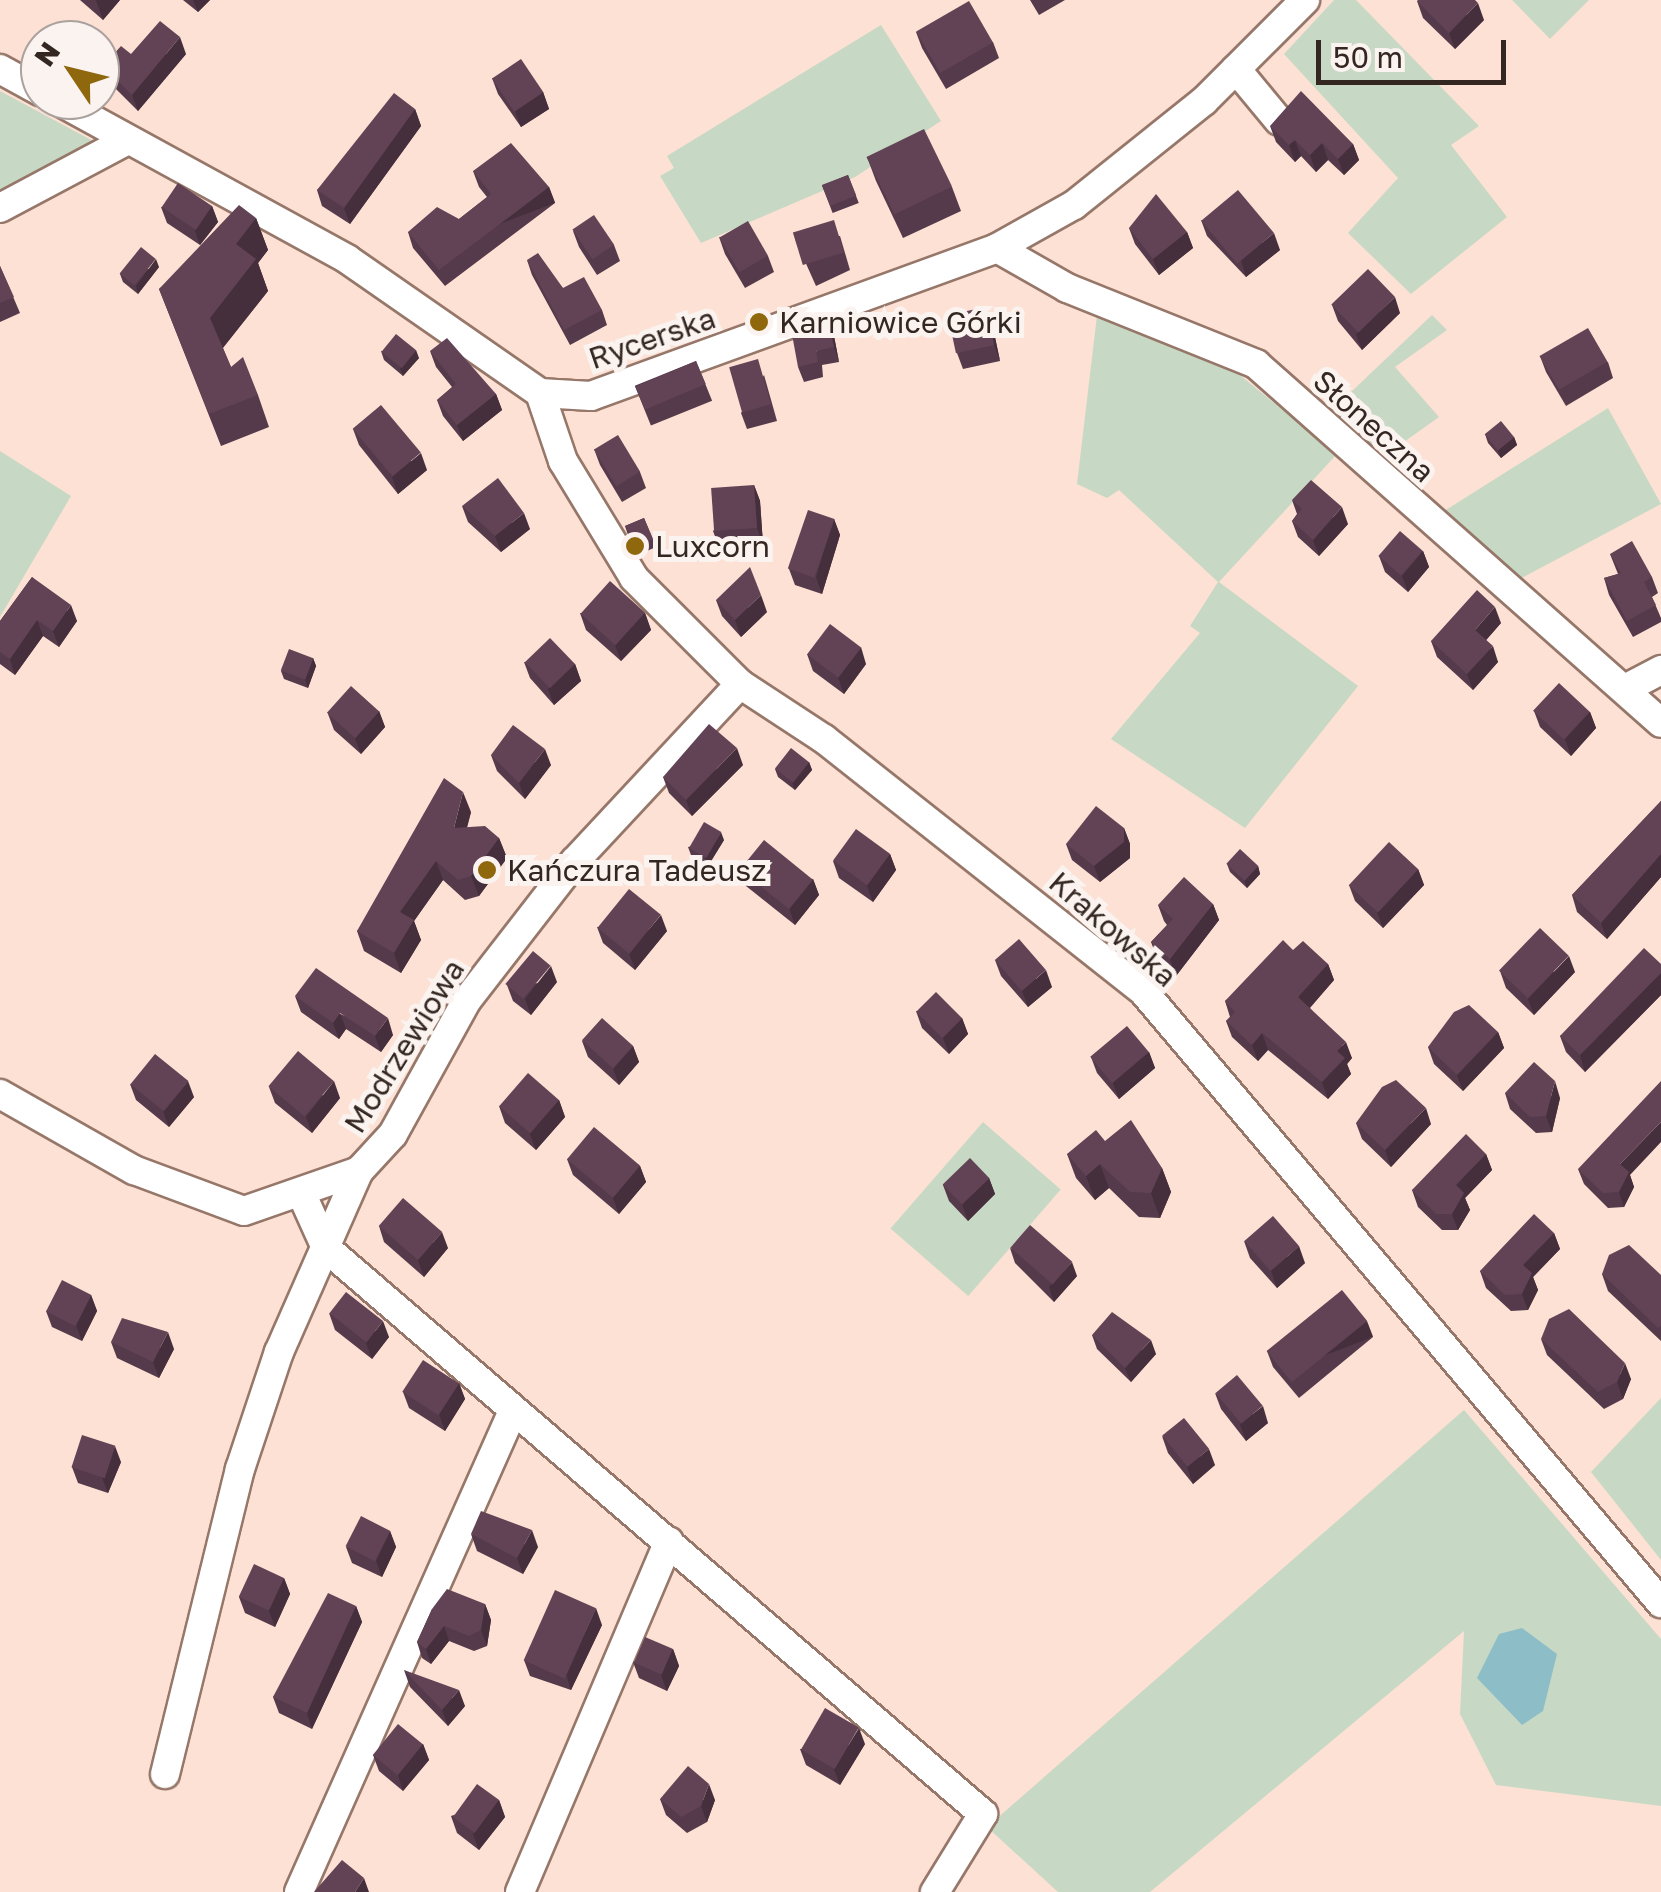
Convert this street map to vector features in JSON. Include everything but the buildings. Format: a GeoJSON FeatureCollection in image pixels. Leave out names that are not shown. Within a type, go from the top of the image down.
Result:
{"type":"FeatureCollection","features":[{"type":"Feature","properties":{"kind":"street","name":"Rycerska"},"geometry":{"type":"LineString","coordinates":[[540,392],[591,396],[997,248],[1074,205],[1236,69],[1306,0]]}},
{"type":"Feature","properties":{"kind":"street"},"geometry":{"type":"LineString","coordinates":[[1236,69],[1279,121]]}},
{"type":"Feature","properties":{"kind":"street"},"geometry":{"type":"LineString","coordinates":[[92,120],[253,206],[437,316],[540,392]]}},
{"type":"Feature","properties":{"kind":"street"},"geometry":{"type":"LineString","coordinates":[[0,208],[128,140]]}},
{"type":"Feature","properties":{"kind":"street"},"geometry":{"type":"LineString","coordinates":[[228,237],[253,206]]}},
{"type":"Feature","properties":{"kind":"street","name":"Słoneczna"},"geometry":{"type":"LineString","coordinates":[[997,248],[1067,288],[1256,364],[1661,723]]}},
{"type":"Feature","properties":{"kind":"street","name":"Krakowska"},"geometry":{"type":"LineString","coordinates":[[540,392],[570,476],[634,578],[740,684],[824,739],[1143,990],[1447,1340],[1661,1603]]}},
{"type":"Feature","properties":{"kind":"street"},"geometry":{"type":"LineString","coordinates":[[1625,689],[1661,670]]}},
{"type":"Feature","properties":{"kind":"street","name":"Modrzewiowa"},"geometry":{"type":"LineString","coordinates":[[164,1774],[236,1482],[359,1172],[393,1134],[467,1000],[562,876],[740,684]]}},
{"type":"Feature","properties":{"kind":"street","name":"Modrzewiowa"},"geometry":{"type":"LineString","coordinates":[[0,1094],[195,1199],[244,1212],[303,1196],[359,1172]]}},
{"type":"Feature","properties":{"kind":"street"},"geometry":{"type":"LineString","coordinates":[[303,1196],[326,1248],[983,1814],[935,1892]]}},
{"type":"Feature","properties":{"kind":"street"},"geometry":{"type":"LineString","coordinates":[[299,1892],[513,1411]]}},
{"type":"Feature","properties":{"kind":"street"},"geometry":{"type":"LineString","coordinates":[[520,1892],[670,1541]]}},
{"type":"Feature","properties":{"kind":"green space"},"geometry":{"type":"Polygon","coordinates":[[[1334,0],[1356,0],[1479,126],[1451,145],[1507,217],[1411,294],[1348,233],[1398,178],[1284,54],[1334,0]]]}},
{"type":"Feature","properties":{"kind":"green space"},"geometry":{"type":"Polygon","coordinates":[[[1512,0],[1589,0],[1550,39],[1512,0]]]}},
{"type":"Feature","properties":{"kind":"green space"},"geometry":{"type":"Polygon","coordinates":[[[881,25],[941,121],[855,177],[701,243],[660,176],[674,168],[667,156],[881,25]]]}},
{"type":"Feature","properties":{"kind":"green space"},"geometry":{"type":"Polygon","coordinates":[[[0,91],[20,102],[20,120],[54,120],[95,142],[0,190],[0,91]]]}},
{"type":"Feature","properties":{"kind":"green space"},"geometry":{"type":"Polygon","coordinates":[[[1098,307],[1230,367],[1337,454],[1219,582],[1358,686],[1245,828],[1111,739],[1200,633],[1190,626],[1218,582],[1119,490],[1107,498],[1077,484],[1098,307]]]}},
{"type":"Feature","properties":{"kind":"green space"},"geometry":{"type":"Polygon","coordinates":[[[1432,315],[1447,330],[1395,367],[1439,417],[1377,461],[1329,413],[1432,315]]]}},
{"type":"Feature","properties":{"kind":"green space"},"geometry":{"type":"Polygon","coordinates":[[[1608,408],[1661,504],[1520,579],[1441,513],[1608,408]]]}},
{"type":"Feature","properties":{"kind":"green space"},"geometry":{"type":"Polygon","coordinates":[[[0,451],[71,496],[0,617],[0,451]]]}},
{"type":"Feature","properties":{"kind":"green space"},"geometry":{"type":"Polygon","coordinates":[[[983,1122],[1061,1190],[968,1296],[890,1228],[983,1122]]]}},
{"type":"Feature","properties":{"kind":"green space"},"geometry":{"type":"Polygon","coordinates":[[[1661,1398],[1661,1560],[1591,1472],[1661,1398]]]}},
{"type":"Feature","properties":{"kind":"green space"},"geometry":{"type":"Polygon","coordinates":[[[1464,1410],[1661,1639],[1661,1806],[1496,1785],[1460,1714],[1464,1631],[1150,1892],[1058,1892],[987,1827],[1464,1410]]]}},
{"type":"Feature","properties":{"kind":"water"},"geometry":{"type":"Polygon","coordinates":[[[1522,1628],[1557,1654],[1543,1711],[1522,1725],[1477,1678],[1499,1634],[1522,1628]]]}},
{"type":"Feature","properties":{"kind":"place","name":"Karniowice Górki"},"geometry":{"type":"Point","coordinates":[759,322]}},
{"type":"Feature","properties":{"kind":"place","name":"Luxcorn"},"geometry":{"type":"Point","coordinates":[635,546]}},
{"type":"Feature","properties":{"kind":"place","name":"Kańczura Tadeusz"},"geometry":{"type":"Point","coordinates":[487,870]}}]}
